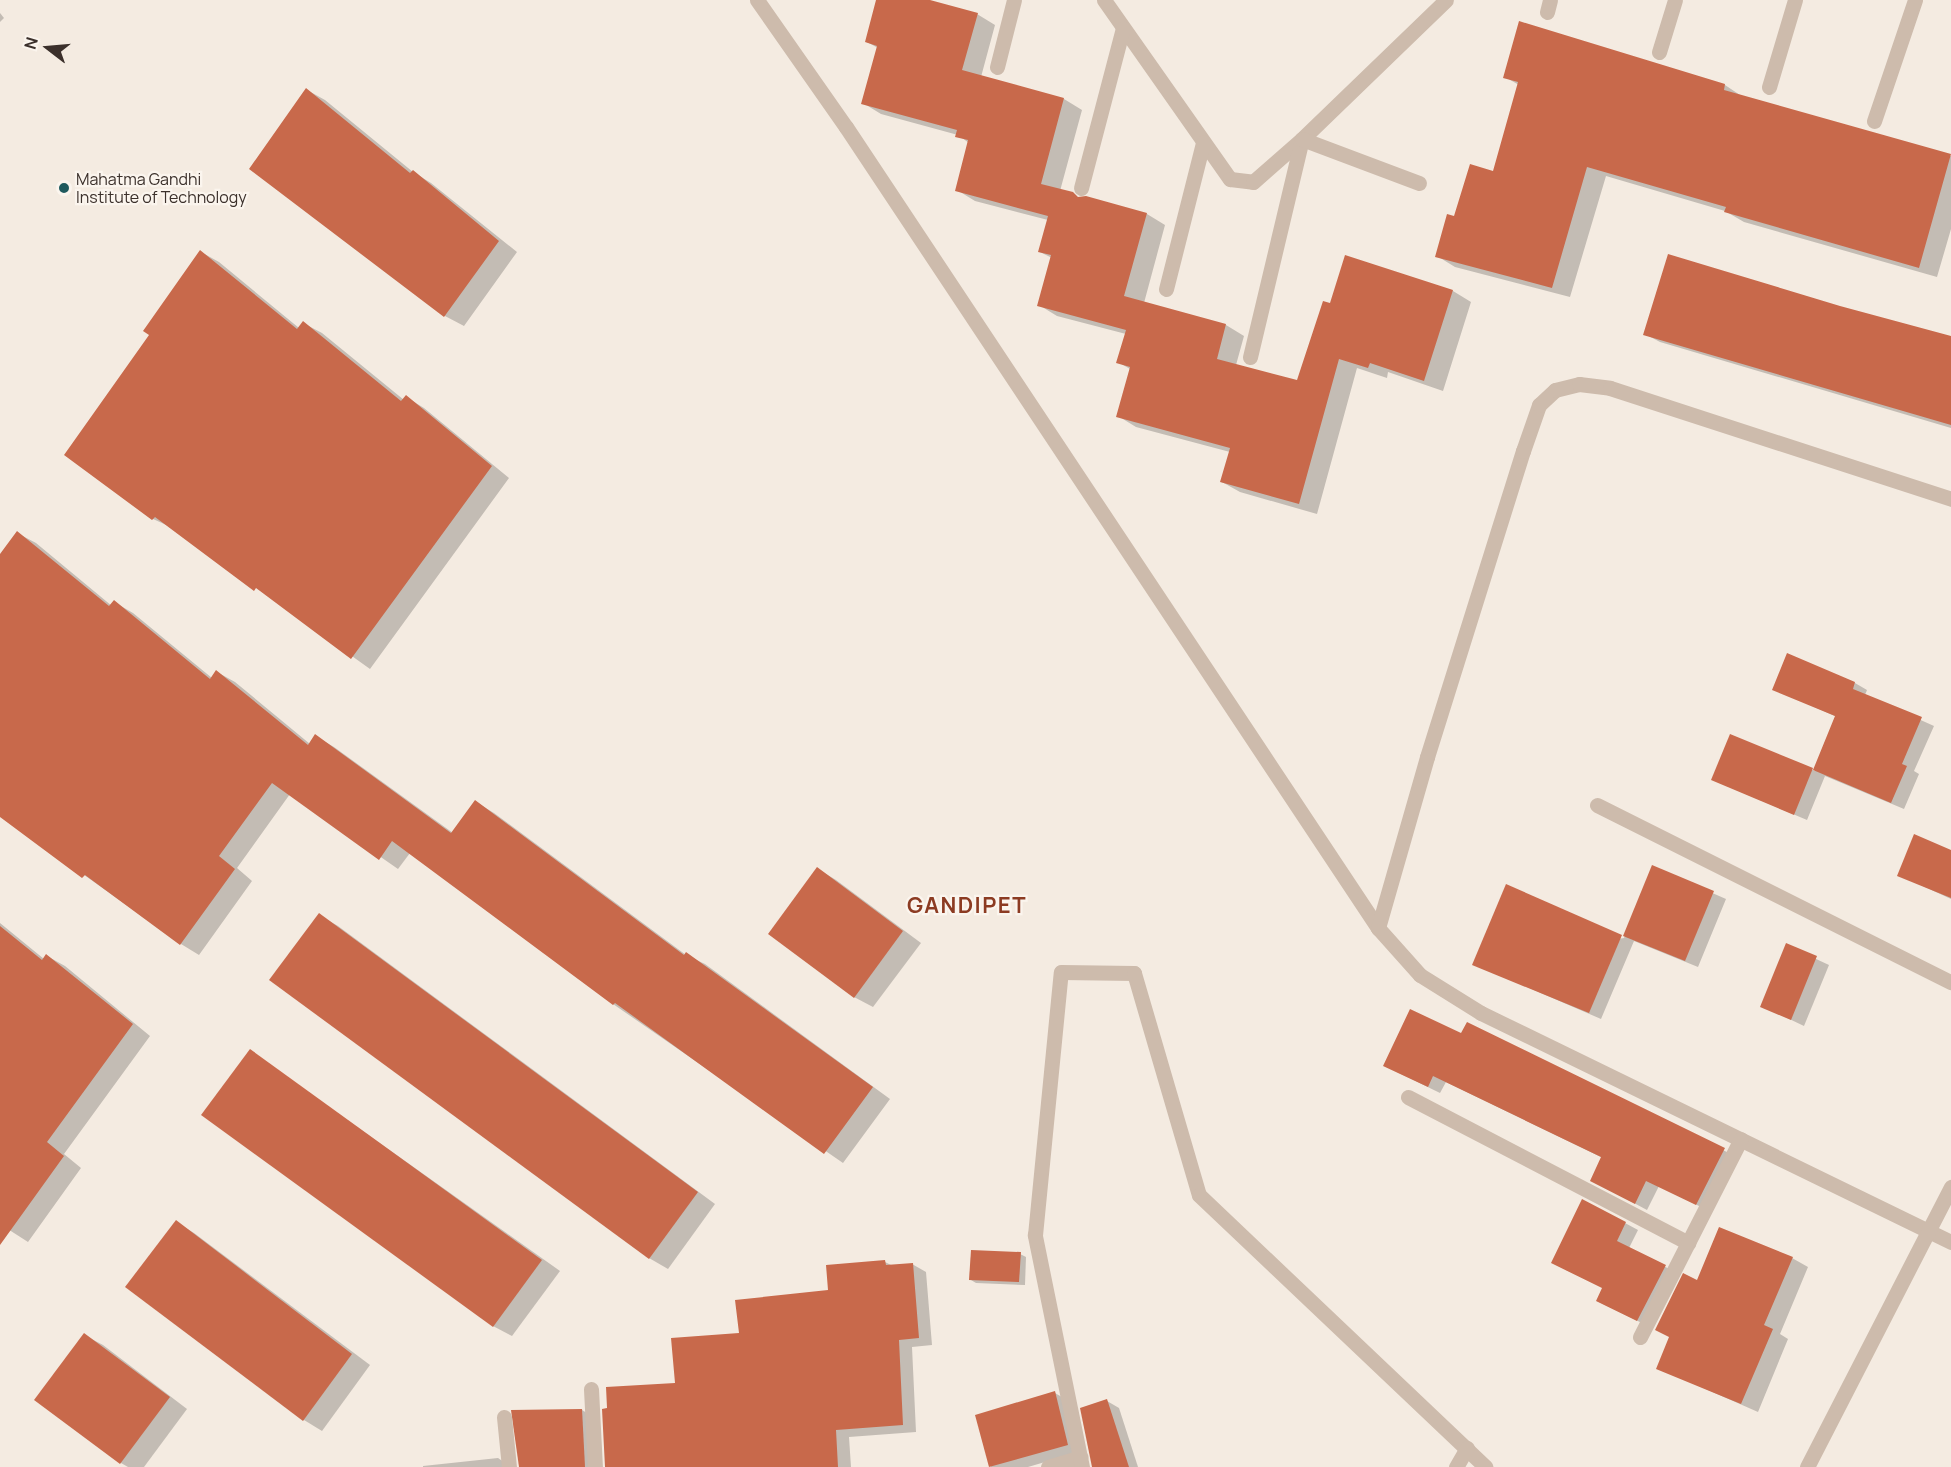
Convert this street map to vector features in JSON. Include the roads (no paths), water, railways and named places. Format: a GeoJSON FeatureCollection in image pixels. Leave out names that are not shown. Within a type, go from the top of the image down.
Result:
{"type":"FeatureCollection","features":[{"type":"Feature","properties":{"kind":"street"},"geometry":{"type":"LineString","coordinates":[[757,0],[846,127],[1378,928],[1420,975],[1481,1013],[1929,1229],[1951,1242]]}},
{"type":"Feature","properties":{"kind":"street"},"geometry":{"type":"LineString","coordinates":[[997,67],[1014,0]]}},
{"type":"Feature","properties":{"kind":"street"},"geometry":{"type":"LineString","coordinates":[[1104,0],[1230,179],[1253,182],[1302,139],[1446,0]]}},
{"type":"Feature","properties":{"kind":"street"},"geometry":{"type":"LineString","coordinates":[[1659,52],[1675,0]]}},
{"type":"Feature","properties":{"kind":"street"},"geometry":{"type":"LineString","coordinates":[[1769,87],[1795,0]]}},
{"type":"Feature","properties":{"kind":"street"},"geometry":{"type":"LineString","coordinates":[[1874,120],[1915,0]]}},
{"type":"Feature","properties":{"kind":"street"},"geometry":{"type":"LineString","coordinates":[[1081,188],[1123,28]]}},
{"type":"Feature","properties":{"kind":"street"},"geometry":{"type":"LineString","coordinates":[[1302,139],[1419,183]]}},
{"type":"Feature","properties":{"kind":"street"},"geometry":{"type":"LineString","coordinates":[[1250,357],[1302,139]]}},
{"type":"Feature","properties":{"kind":"street"},"geometry":{"type":"LineString","coordinates":[[1166,289],[1203,142]]}},
{"type":"Feature","properties":{"kind":"street"},"geometry":{"type":"LineString","coordinates":[[1378,928],[1427,757],[1523,450],[1539,405],[1555,390],[1579,384],[1610,388],[1951,499]]}},
{"type":"Feature","properties":{"kind":"street"},"geometry":{"type":"LineString","coordinates":[[1597,805],[1951,982]]}},
{"type":"Feature","properties":{"kind":"street"},"geometry":{"type":"LineString","coordinates":[[1048,1467],[1081,1462],[1035,1235],[1061,972],[1134,973],[1199,1195],[1486,1467]]}},
{"type":"Feature","properties":{"kind":"street"},"geometry":{"type":"LineString","coordinates":[[1408,1097],[1688,1244]]}},
{"type":"Feature","properties":{"kind":"street"},"geometry":{"type":"LineString","coordinates":[[1640,1337],[1741,1139]]}},
{"type":"Feature","properties":{"kind":"street"},"geometry":{"type":"LineString","coordinates":[[1807,1467],[1951,1187]]}},
{"type":"Feature","properties":{"kind":"street"},"geometry":{"type":"LineString","coordinates":[[591,1389],[595,1467]]}},
{"type":"Feature","properties":{"kind":"street"},"geometry":{"type":"LineString","coordinates":[[504,1417],[510,1467]]}},
{"type":"Feature","properties":{"kind":"street"},"geometry":{"type":"LineString","coordinates":[[1456,1467],[1467,1448]]}},
{"type":"Feature","properties":{"kind":"place","name":"Mahatma Gandhi Institute of Technology"},"geometry":{"type":"Point","coordinates":[64,188]}},
{"type":"Feature","properties":{"kind":"district","name":"GANDIPET"},"geometry":{"type":"Point","coordinates":[967,906]}}]}
